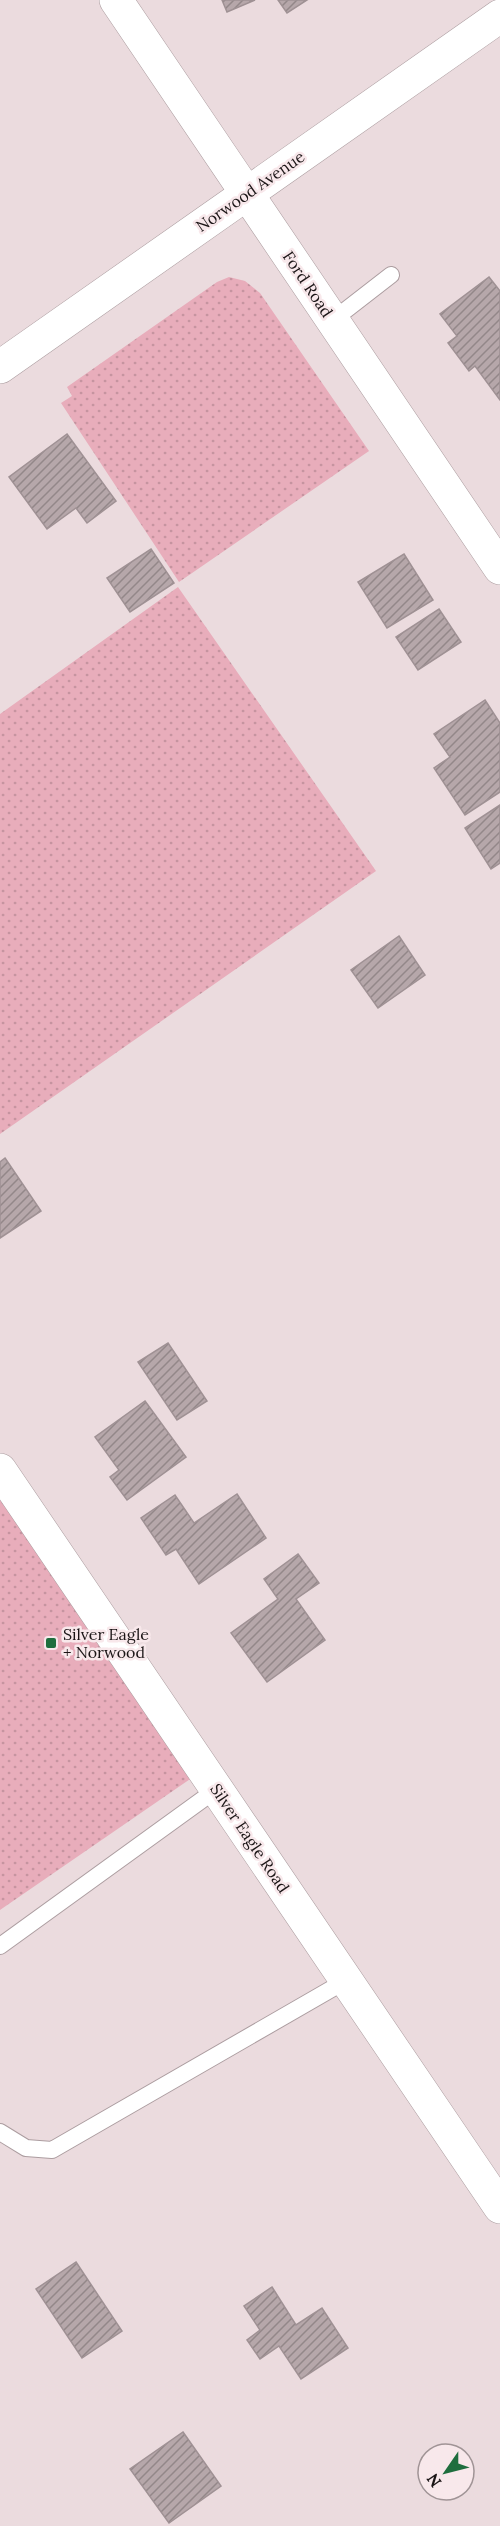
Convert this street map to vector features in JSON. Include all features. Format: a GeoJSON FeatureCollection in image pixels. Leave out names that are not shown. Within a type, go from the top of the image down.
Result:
{"type":"FeatureCollection","features":[{"type":"Feature","properties":{"kind":"main road","name":"Ford Road"},"geometry":{"type":"LineString","coordinates":[[116,0],[500,568]]}},
{"type":"Feature","properties":{"kind":"main road","name":"Norwood Avenue"},"geometry":{"type":"LineString","coordinates":[[0,367],[500,16]]}},
{"type":"Feature","properties":{"kind":"main road","name":"Silver Eagle Road"},"geometry":{"type":"LineString","coordinates":[[0,1470],[500,2207]]}},
{"type":"Feature","properties":{"kind":"lane"},"geometry":{"type":"LineString","coordinates":[[333,320],[391,275]]}},
{"type":"Feature","properties":{"kind":"lane"},"geometry":{"type":"LineString","coordinates":[[0,1946],[217,1790]]}},
{"type":"Feature","properties":{"kind":"lane"},"geometry":{"type":"LineString","coordinates":[[0,2132],[26,2148],[52,2150],[347,1980]]}},
{"type":"Feature","properties":{"kind":"shaded area"},"geometry":{"type":"Polygon","coordinates":[[[229,277],[245,281],[260,293],[369,451],[179,582],[61,403],[72,396],[67,387],[217,282],[229,277]]]}},
{"type":"Feature","properties":{"kind":"shaded area"},"geometry":{"type":"Polygon","coordinates":[[[178,587],[376,871],[0,1134],[0,714],[178,587]]]}},
{"type":"Feature","properties":{"kind":"shaded area"},"geometry":{"type":"Polygon","coordinates":[[[0,1491],[196,1775],[0,1910],[0,1491]]]}},
{"type":"Feature","properties":{"kind":"building"},"geometry":{"type":"Polygon","coordinates":[[[222,0],[255,0],[227,12],[222,0]]]}},
{"type":"Feature","properties":{"kind":"building"},"geometry":{"type":"Polygon","coordinates":[[[278,0],[307,0],[287,13],[278,0]]]}},
{"type":"Feature","properties":{"kind":"building"},"geometry":{"type":"Polygon","coordinates":[[[489,277],[500,291],[500,400],[475,366],[469,371],[448,343],[457,336],[440,314],[489,277]]]}},
{"type":"Feature","properties":{"kind":"building"},"geometry":{"type":"Polygon","coordinates":[[[67,434],[116,501],[87,523],[76,508],[47,529],[9,477],[67,434]]]}},
{"type":"Feature","properties":{"kind":"building"},"geometry":{"type":"Polygon","coordinates":[[[151,549],[174,583],[130,612],[107,578],[151,549]]]}},
{"type":"Feature","properties":{"kind":"building"},"geometry":{"type":"Polygon","coordinates":[[[404,554],[433,600],[387,628],[358,582],[404,554]]]}},
{"type":"Feature","properties":{"kind":"building"},"geometry":{"type":"Polygon","coordinates":[[[439,609],[461,642],[418,670],[396,637],[439,609]]]}},
{"type":"Feature","properties":{"kind":"building"},"geometry":{"type":"Polygon","coordinates":[[[485,700],[500,723],[500,792],[465,815],[434,768],[450,757],[434,734],[485,700]]]}},
{"type":"Feature","properties":{"kind":"building"},"geometry":{"type":"Polygon","coordinates":[[[500,805],[500,863],[491,869],[465,828],[500,805]]]}},
{"type":"Feature","properties":{"kind":"building"},"geometry":{"type":"Polygon","coordinates":[[[399,936],[425,975],[378,1008],[351,970],[399,936]]]}},
{"type":"Feature","properties":{"kind":"building"},"geometry":{"type":"Polygon","coordinates":[[[5,1158],[41,1211],[0,1238],[0,1162],[5,1158]]]}},
{"type":"Feature","properties":{"kind":"building"},"geometry":{"type":"Polygon","coordinates":[[[168,1343],[207,1401],[177,1420],[138,1362],[168,1343]]]}},
{"type":"Feature","properties":{"kind":"building"},"geometry":{"type":"Polygon","coordinates":[[[145,1401],[186,1457],[127,1500],[110,1477],[119,1470],[95,1437],[145,1401]]]}},
{"type":"Feature","properties":{"kind":"building"},"geometry":{"type":"Polygon","coordinates":[[[237,1494],[266,1538],[199,1584],[176,1549],[166,1555],[141,1518],[175,1495],[194,1523],[237,1494]]]}},
{"type":"Feature","properties":{"kind":"building"},"geometry":{"type":"Polygon","coordinates":[[[298,1554],[319,1583],[296,1599],[325,1640],[267,1682],[231,1633],[278,1599],[264,1579],[298,1554]]]}},
{"type":"Feature","properties":{"kind":"building"},"geometry":{"type":"Polygon","coordinates":[[[76,2262],[122,2331],[82,2358],[36,2289],[76,2262]]]}},
{"type":"Feature","properties":{"kind":"building"},"geometry":{"type":"Polygon","coordinates":[[[272,2287],[296,2325],[322,2308],[348,2348],[301,2379],[279,2346],[260,2359],[247,2340],[260,2330],[244,2306],[272,2287]]]}},
{"type":"Feature","properties":{"kind":"building"},"geometry":{"type":"Polygon","coordinates":[[[183,2432],[221,2486],[169,2523],[130,2469],[183,2432]]]}},
{"type":"Feature","properties":{"kind":"place","name":"Silver Eagle + Norwood"},"geometry":{"type":"Point","coordinates":[51,1643]}}]}
